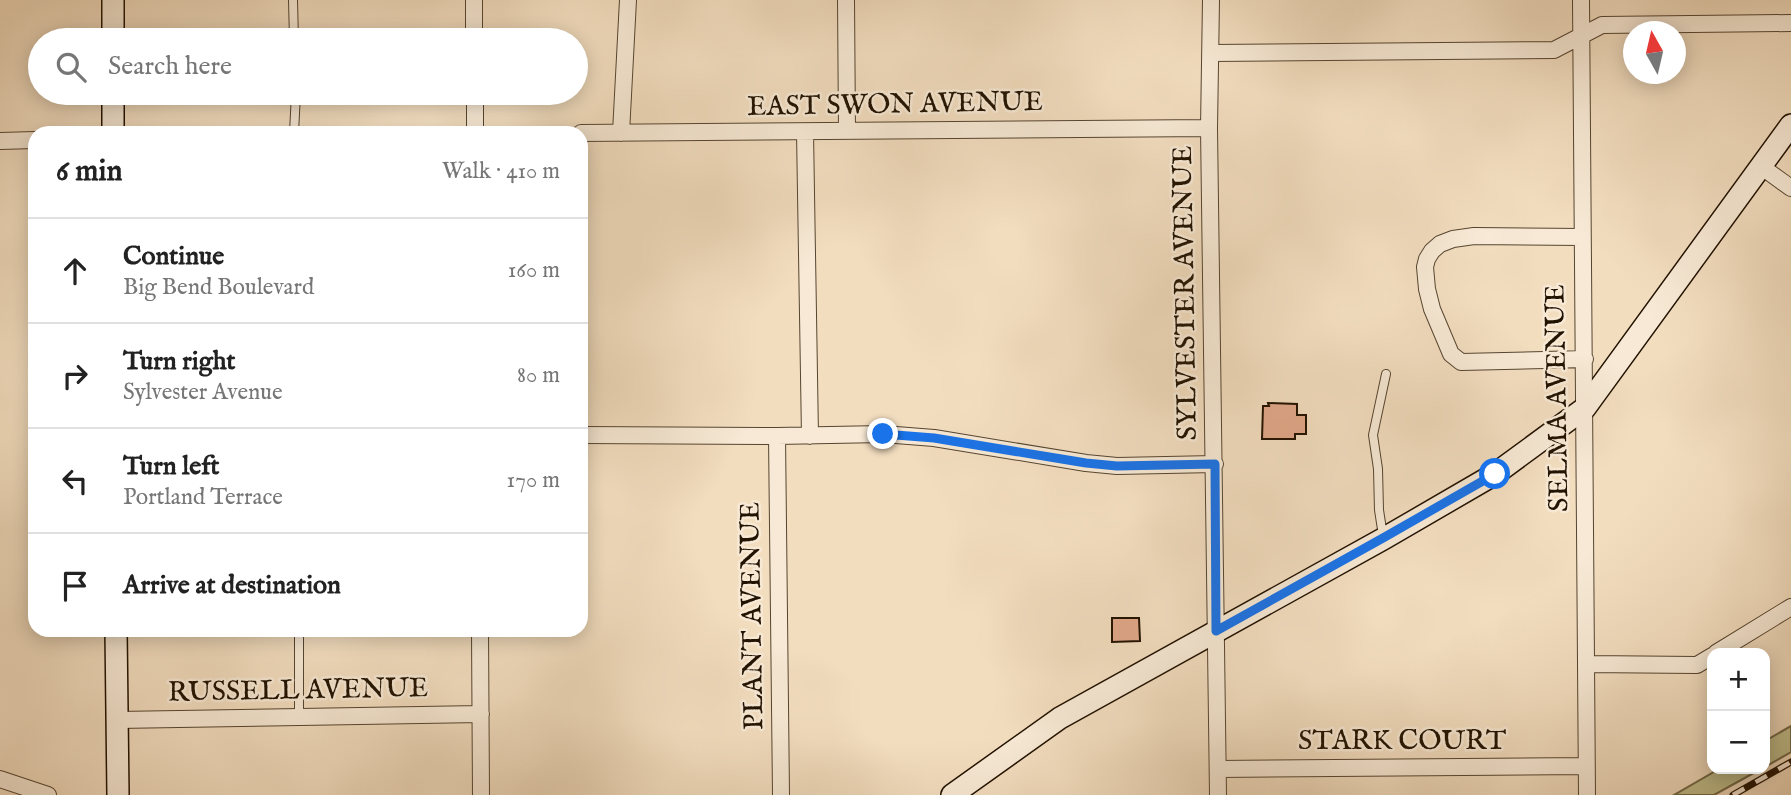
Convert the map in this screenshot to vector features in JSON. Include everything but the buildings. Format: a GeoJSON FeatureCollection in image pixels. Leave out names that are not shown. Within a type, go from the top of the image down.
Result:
{"type":"FeatureCollection","features":[{"type":"Feature","properties":{"kind":"main road"},"geometry":{"type":"LineString","coordinates":[[113,0],[113,28]]}},
{"type":"Feature","properties":{"kind":"main road"},"geometry":{"type":"LineString","coordinates":[[113,105],[113,126]]}},
{"type":"Feature","properties":{"kind":"main road"},"geometry":{"type":"LineString","coordinates":[[952,795],[1060,718],[1495,474],[1584,408],[1791,125]]}},
{"type":"Feature","properties":{"kind":"main road"},"geometry":{"type":"LineString","coordinates":[[116,637],[118,795]]}},
{"type":"Feature","properties":{"kind":"street"},"geometry":{"type":"LineString","coordinates":[[474,0],[474,28]]}},
{"type":"Feature","properties":{"kind":"street"},"geometry":{"type":"LineString","coordinates":[[621,133],[628,0]]}},
{"type":"Feature","properties":{"kind":"street"},"geometry":{"type":"LineString","coordinates":[[846,0],[848,131]]}},
{"type":"Feature","properties":{"kind":"street","name":"SYLVESTER AVENUE"},"geometry":{"type":"LineString","coordinates":[[1211,0],[1209,128],[1218,795]]}},
{"type":"Feature","properties":{"kind":"street","name":"SELMA AVENUE"},"geometry":{"type":"LineString","coordinates":[[1581,0],[1587,795]]}},
{"type":"Feature","properties":{"kind":"street"},"geometry":{"type":"LineString","coordinates":[[1211,53],[1554,50],[1602,25],[1791,23]]}},
{"type":"Feature","properties":{"kind":"street"},"geometry":{"type":"LineString","coordinates":[[475,105],[475,126]]}},
{"type":"Feature","properties":{"kind":"street","name":"EAST SWON AVENUE"},"geometry":{"type":"LineString","coordinates":[[588,133],[1209,128]]}},
{"type":"Feature","properties":{"kind":"street"},"geometry":{"type":"LineString","coordinates":[[805,132],[810,436]]}},
{"type":"Feature","properties":{"kind":"street"},"geometry":{"type":"LineString","coordinates":[[0,141],[28,140]]}},
{"type":"Feature","properties":{"kind":"street"},"geometry":{"type":"LineString","coordinates":[[1762,167],[1791,188]]}},
{"type":"Feature","properties":{"kind":"street"},"geometry":{"type":"LineString","coordinates":[[1582,237],[1474,236],[1453,239],[1440,244],[1432,251],[1427,259],[1425,277],[1432,309],[1446,343],[1451,354],[1461,362],[1585,359]]}},
{"type":"Feature","properties":{"kind":"street"},"geometry":{"type":"LineString","coordinates":[[588,435],[883,434],[934,438],[1117,466],[1215,464]]}},
{"type":"Feature","properties":{"kind":"street","name":"PLANT AVENUE"},"geometry":{"type":"LineString","coordinates":[[777,436],[781,795]]}},
{"type":"Feature","properties":{"kind":"street"},"geometry":{"type":"LineString","coordinates":[[1724,648],[1791,607]]}},
{"type":"Feature","properties":{"kind":"street"},"geometry":{"type":"LineString","coordinates":[[480,637],[481,795]]}},
{"type":"Feature","properties":{"kind":"street"},"geometry":{"type":"LineString","coordinates":[[1586,664],[1697,665],[1707,659]]}},
{"type":"Feature","properties":{"kind":"street","name":"RUSSELL AVENUE"},"geometry":{"type":"LineString","coordinates":[[117,720],[481,714]]}},
{"type":"Feature","properties":{"kind":"street","name":"STARK COURT"},"geometry":{"type":"LineString","coordinates":[[1218,769],[1586,766]]}},
{"type":"Feature","properties":{"kind":"street"},"geometry":{"type":"LineString","coordinates":[[0,779],[48,795]]}},
{"type":"Feature","properties":{"kind":"lane"},"geometry":{"type":"LineString","coordinates":[[293,0],[293,28]]}},
{"type":"Feature","properties":{"kind":"lane"},"geometry":{"type":"LineString","coordinates":[[295,126],[296,105]]}},
{"type":"Feature","properties":{"kind":"lane"},"geometry":{"type":"LineString","coordinates":[[1383,538],[1373,435],[1387,374]]}},
{"type":"Feature","properties":{"kind":"lane"},"geometry":{"type":"LineString","coordinates":[[299,637],[299,717]]}},
{"type":"Feature","properties":{"kind":"shaded area"},"geometry":{"type":"Polygon","coordinates":[[[1791,726],[1791,752],[1770,764],[1770,738],[1791,726]]]}},
{"type":"Feature","properties":{"kind":"shaded area"},"geometry":{"type":"Polygon","coordinates":[[[1710,774],[1752,774],[1714,795],[1674,795],[1710,774]]]}},
{"type":"Feature","properties":{"kind":"railway"},"geometry":{"type":"LineString","coordinates":[[1733,795],[1791,762]]}},
{"type":"Feature","properties":{"kind":"route"},"geometry":{"type":"LineString","coordinates":[[883,434],[934,438],[1117,466],[1215,464],[1216,631],[1495,474]]}}]}
